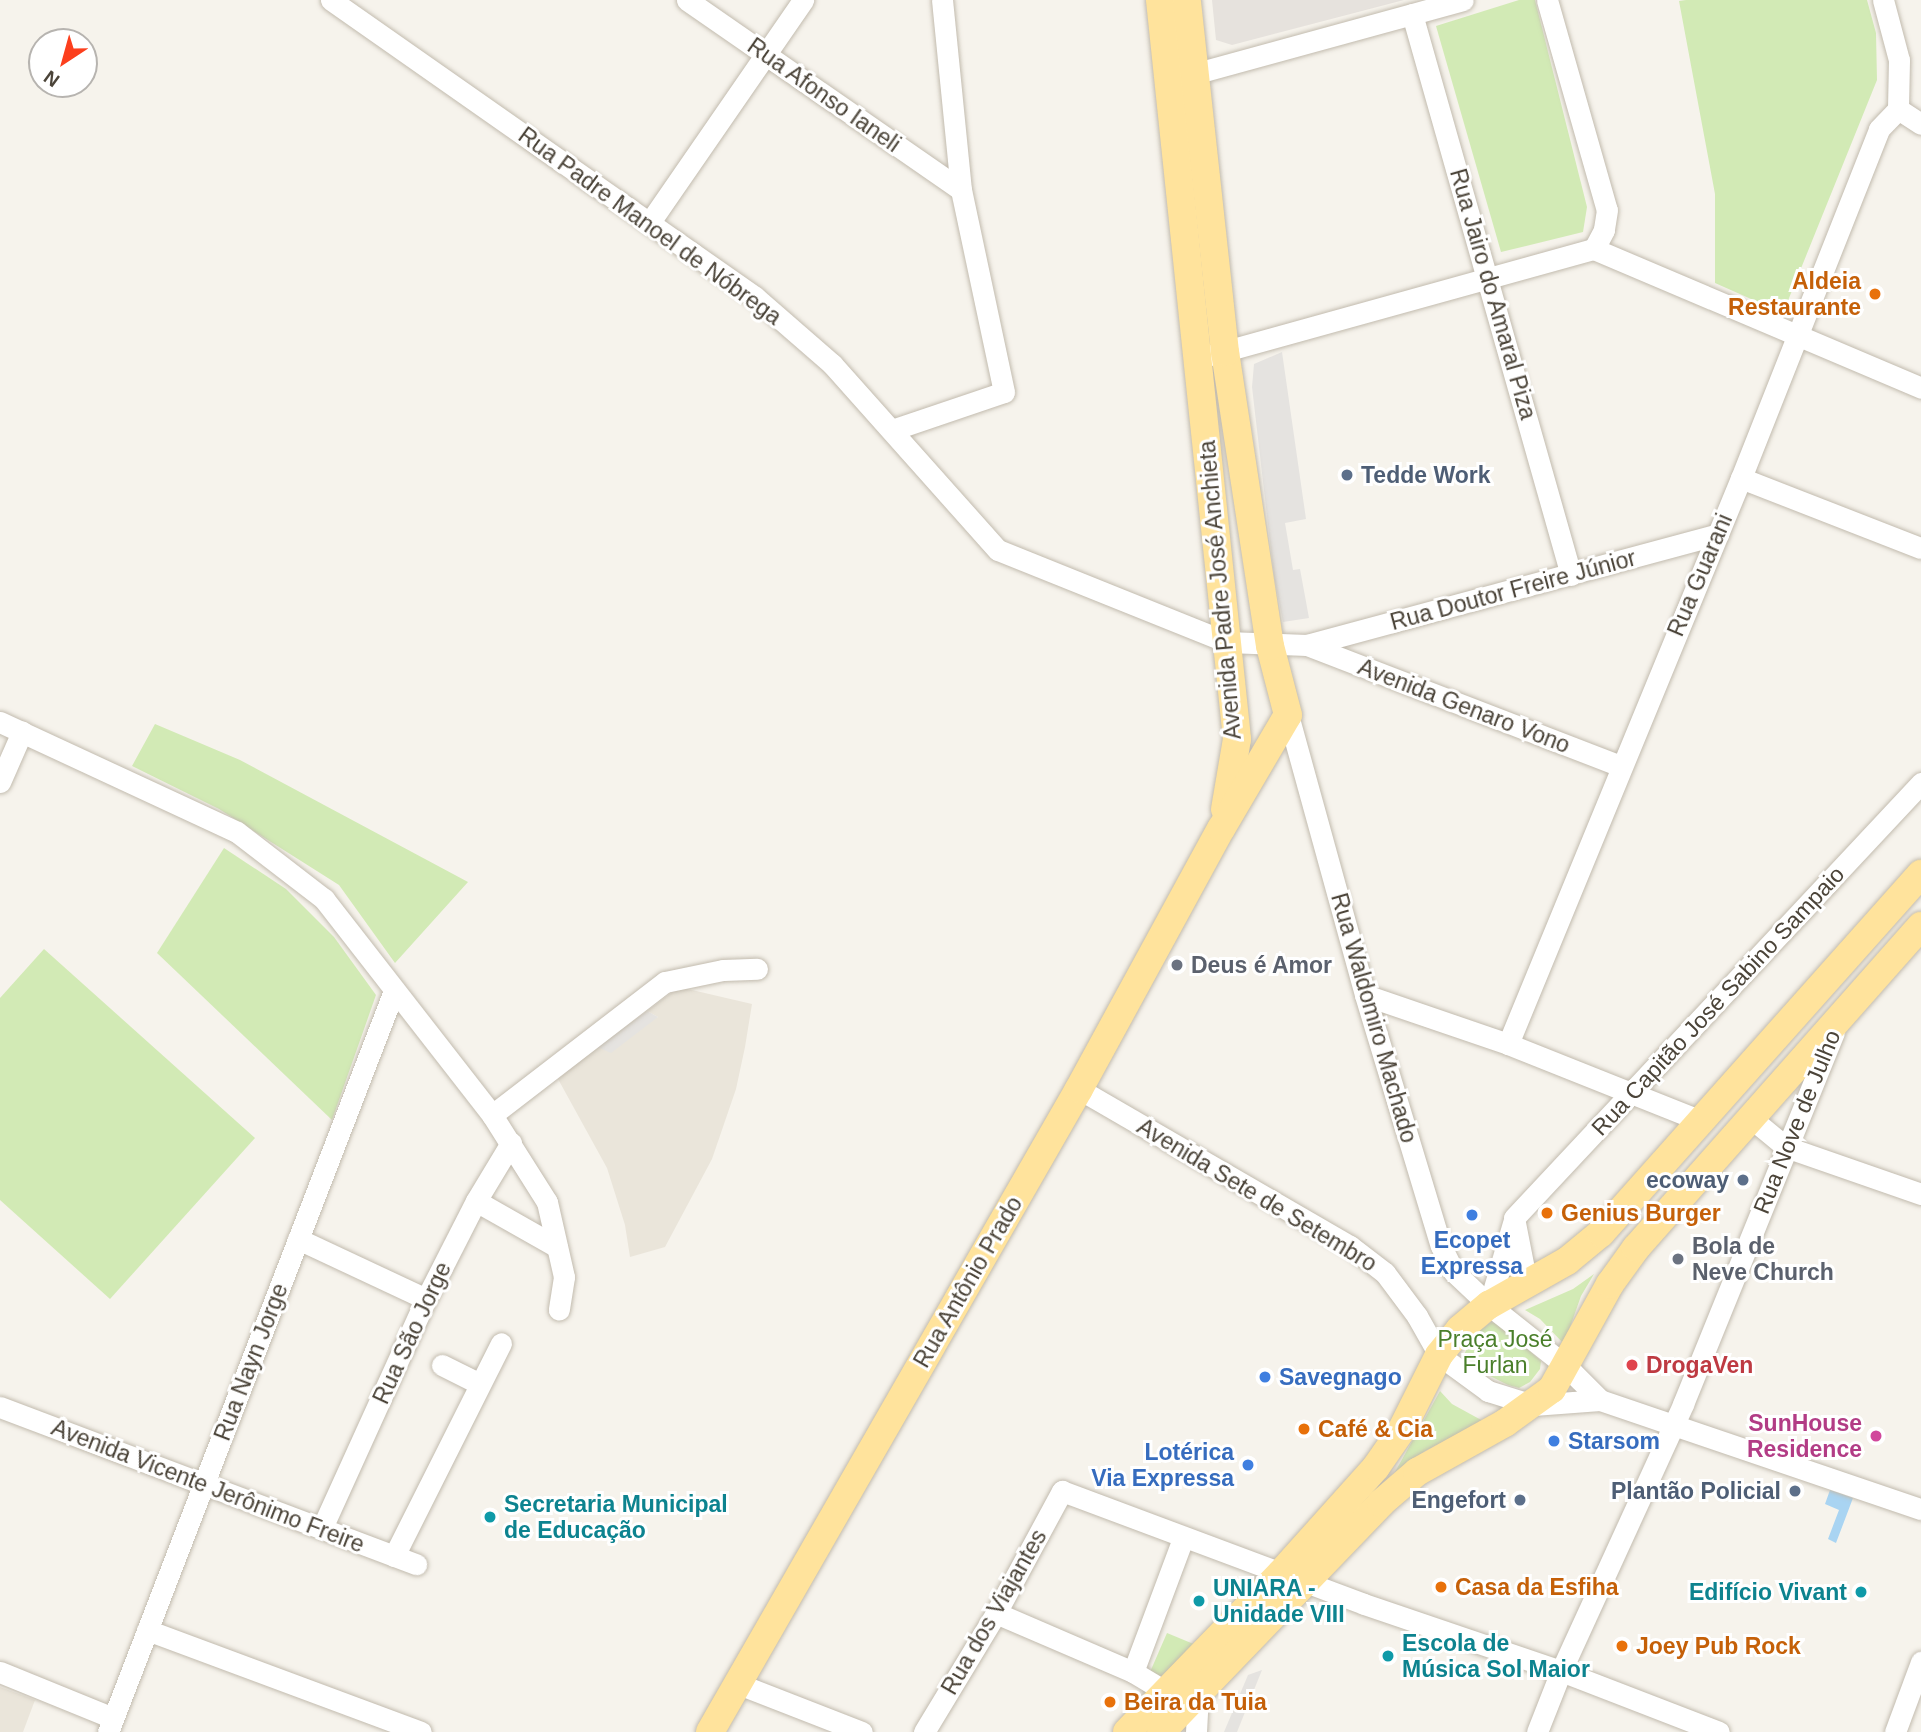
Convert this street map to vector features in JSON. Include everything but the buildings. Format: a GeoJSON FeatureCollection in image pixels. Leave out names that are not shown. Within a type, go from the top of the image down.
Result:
{"type":"FeatureCollection","features":[{"type":"Feature","properties":{"kind":"main road","name":"Avenida Padre José Anchieta"},"geometry":{"type":"LineString","coordinates":[[1160,0],[1237,738],[1221,829]]}},
{"type":"Feature","properties":{"kind":"main road","name":"Avenida Padre José Anchieta"},"geometry":{"type":"LineString","coordinates":[[1187,0],[1226,352],[1270,646],[1289,715],[1221,829]]}},
{"type":"Feature","properties":{"kind":"main road","name":"Rua Antônio Prado"},"geometry":{"type":"LineString","coordinates":[[710,1732],[1079,1089],[1221,829]]}},
{"type":"Feature","properties":{"kind":"main road"},"geometry":{"type":"LineString","coordinates":[[1161,1732],[1198,1693],[1293,1577],[1376,1466],[1401,1431],[1439,1355],[1460,1329],[1489,1305],[1567,1261],[1601,1233],[1921,874]]}},
{"type":"Feature","properties":{"kind":"main road"},"geometry":{"type":"LineString","coordinates":[[1127,1732],[1166,1692],[1293,1577],[1417,1472],[1533,1405],[1552,1389],[1610,1284],[1636,1248],[1921,926]]}},
{"type":"Feature","properties":{"kind":"main road"},"geometry":{"type":"LineString","coordinates":[[1744,1071],[1741,1094],[1752,1119]]}},
{"type":"Feature","properties":{"kind":"street","name":"Rua Padre Manoel de Nóbrega"},"geometry":{"type":"LineString","coordinates":[[331,0],[755,297],[832,364],[998,550],[1227,642],[1270,646],[1307,645]]}},
{"type":"Feature","properties":{"kind":"street","name":"Rua Afonso Ianeli"},"geometry":{"type":"LineString","coordinates":[[687,0],[961,190]]}},
{"type":"Feature","properties":{"kind":"street"},"geometry":{"type":"LineString","coordinates":[[650,222],[803,0]]}},
{"type":"Feature","properties":{"kind":"street"},"geometry":{"type":"LineString","coordinates":[[892,430],[1004,392],[961,190],[942,0]]}},
{"type":"Feature","properties":{"kind":"street"},"geometry":{"type":"LineString","coordinates":[[1168,80],[1463,0]]}},
{"type":"Feature","properties":{"kind":"street"},"geometry":{"type":"LineString","coordinates":[[1547,0],[1606,210],[1604,230],[1594,249]]}},
{"type":"Feature","properties":{"kind":"street"},"geometry":{"type":"LineString","coordinates":[[1882,0],[1899,61],[1898,109],[1921,124]]}},
{"type":"Feature","properties":{"kind":"street","name":"Rua Jairo do Amaral Piza"},"geometry":{"type":"LineString","coordinates":[[1412,14],[1571,575]]}},
{"type":"Feature","properties":{"kind":"street","name":"Rua Guarani"},"geometry":{"type":"LineString","coordinates":[[1508,1044],[1620,766],[1741,478],[1879,129],[1898,109]]}},
{"type":"Feature","properties":{"kind":"street"},"geometry":{"type":"LineString","coordinates":[[1198,358],[1594,249],[1796,338],[1921,388]]}},
{"type":"Feature","properties":{"kind":"street"},"geometry":{"type":"LineString","coordinates":[[1741,478],[1921,548]]}},
{"type":"Feature","properties":{"kind":"street","name":"Rua Doutor Freire Júnior"},"geometry":{"type":"LineString","coordinates":[[1307,645],[1718,534]]}},
{"type":"Feature","properties":{"kind":"street","name":"Avenida Genaro Vono"},"geometry":{"type":"LineString","coordinates":[[1307,645],[1620,766]]}},
{"type":"Feature","properties":{"kind":"street","name":"Rua Waldomiro Machado"},"geometry":{"type":"LineString","coordinates":[[1289,715],[1366,995],[1441,1246],[1453,1270],[1489,1305],[1566,1366]]}},
{"type":"Feature","properties":{"kind":"street"},"geometry":{"type":"LineString","coordinates":[[0,722],[237,832],[324,899],[492,1115],[547,1202],[564,1277],[559,1310]]}},
{"type":"Feature","properties":{"kind":"street"},"geometry":{"type":"LineString","coordinates":[[0,782],[22,732]]}},
{"type":"Feature","properties":{"kind":"street","name":"Rua Capitão José Sabino Sampaio"},"geometry":{"type":"LineString","coordinates":[[1489,1305],[1514,1218],[1921,783]]}},
{"type":"Feature","properties":{"kind":"street"},"geometry":{"type":"LineString","coordinates":[[492,1115],[665,982],[723,970],[757,969]]}},
{"type":"Feature","properties":{"kind":"street","name":"Rua Nayn Jorge"},"geometry":{"type":"LineString","coordinates":[[110,1725],[394,991]]}},
{"type":"Feature","properties":{"kind":"street"},"geometry":{"type":"LineString","coordinates":[[1366,995],[1508,1044],[1699,1120]]}},
{"type":"Feature","properties":{"kind":"street","name":"Rua Nove de Julho"},"geometry":{"type":"LineString","coordinates":[[1537,1732],[1561,1671],[1673,1425],[1841,1014]]}},
{"type":"Feature","properties":{"kind":"street","name":"Avenida Sete de Setembro"},"geometry":{"type":"LineString","coordinates":[[1079,1089],[1350,1245],[1385,1273],[1417,1316],[1439,1355]]}},
{"type":"Feature","properties":{"kind":"street"},"geometry":{"type":"LineString","coordinates":[[1752,1119],[1786,1147],[1921,1194]]}},
{"type":"Feature","properties":{"kind":"street","name":"Rua São Jorge"},"geometry":{"type":"LineString","coordinates":[[322,1528],[426,1299],[476,1201],[511,1143]]}},
{"type":"Feature","properties":{"kind":"street"},"geometry":{"type":"LineString","coordinates":[[476,1201],[557,1247]]}},
{"type":"Feature","properties":{"kind":"street"},"geometry":{"type":"LineString","coordinates":[[1514,1218],[1527,1284]]}},
{"type":"Feature","properties":{"kind":"street"},"geometry":{"type":"LineString","coordinates":[[298,1239],[426,1299]]}},
{"type":"Feature","properties":{"kind":"street"},"geometry":{"type":"LineString","coordinates":[[394,1556],[501,1343]]}},
{"type":"Feature","properties":{"kind":"street"},"geometry":{"type":"LineString","coordinates":[[1439,1355],[1471,1382],[1488,1391],[1533,1405],[1600,1400],[1921,1509]]}},
{"type":"Feature","properties":{"kind":"street"},"geometry":{"type":"LineString","coordinates":[[442,1365],[480,1384]]}},
{"type":"Feature","properties":{"kind":"street"},"geometry":{"type":"LineString","coordinates":[[1566,1366],[1600,1400]]}},
{"type":"Feature","properties":{"kind":"street","name":"Avenida Vicente Jerônimo Freire"},"geometry":{"type":"LineString","coordinates":[[0,1407],[416,1564]]}},
{"type":"Feature","properties":{"kind":"street","name":"Rua dos Viajantes"},"geometry":{"type":"LineString","coordinates":[[924,1732],[996,1613],[1062,1491],[1182,1538]]}},
{"type":"Feature","properties":{"kind":"street"},"geometry":{"type":"LineString","coordinates":[[1133,1672],[1182,1538],[1561,1671],[1719,1732]]}},
{"type":"Feature","properties":{"kind":"street"},"geometry":{"type":"LineString","coordinates":[[996,1613],[1133,1672],[1166,1692]]}},
{"type":"Feature","properties":{"kind":"street"},"geometry":{"type":"LineString","coordinates":[[147,1630],[414,1731]]}},
{"type":"Feature","properties":{"kind":"street"},"geometry":{"type":"LineString","coordinates":[[1895,1732],[1921,1662]]}},
{"type":"Feature","properties":{"kind":"street"},"geometry":{"type":"LineString","coordinates":[[0,1672],[110,1725]]}},
{"type":"Feature","properties":{"kind":"street"},"geometry":{"type":"LineString","coordinates":[[736,1683],[862,1732]]}},
{"type":"Feature","properties":{"kind":"street"},"geometry":{"type":"LineString","coordinates":[[1196,1732],[1198,1693]]}},
{"type":"Feature","properties":{"kind":"shaded area"},"geometry":{"type":"Polygon","coordinates":[[[1212,0],[1404,0],[1232,45],[1216,40],[1212,0]]]}},
{"type":"Feature","properties":{"kind":"shaded area"},"geometry":{"type":"Polygon","coordinates":[[[1282,352],[1306,519],[1285,523],[1293,570],[1300,569],[1309,618],[1283,622],[1274,576],[1252,387],[1254,364],[1282,352]]]}},
{"type":"Feature","properties":{"kind":"shaded area"},"geometry":{"type":"Polygon","coordinates":[[[679,987],[752,1004],[745,1047],[736,1089],[712,1159],[665,1247],[630,1257],[625,1225],[607,1168],[558,1079],[597,1047],[658,1017],[647,1011],[679,987]]]}},
{"type":"Feature","properties":{"kind":"shaded area"},"geometry":{"type":"Polygon","coordinates":[[[647,1011],[658,1017],[611,1053],[597,1047],[647,1011]]]}},
{"type":"Feature","properties":{"kind":"shaded area"},"geometry":{"type":"Polygon","coordinates":[[[1262,1670],[1237,1732],[1224,1732],[1248,1675],[1262,1670]]]}},
{"type":"Feature","properties":{"kind":"shaded area"},"geometry":{"type":"Polygon","coordinates":[[[0,1687],[35,1700],[23,1732],[0,1732],[0,1687]]]}},
{"type":"Feature","properties":{"kind":"green space"},"geometry":{"type":"Polygon","coordinates":[[[1519,0],[1535,0],[1587,207],[1583,232],[1501,252],[1436,26],[1519,0]]]}},
{"type":"Feature","properties":{"kind":"green space"},"geometry":{"type":"Polygon","coordinates":[[[1867,0],[1876,33],[1877,80],[1785,308],[1778,311],[1715,283],[1715,194],[1679,1],[1867,0]]]}},
{"type":"Feature","properties":{"kind":"green space"},"geometry":{"type":"Polygon","coordinates":[[[155,724],[240,760],[468,882],[395,963],[339,885],[219,809],[132,766],[155,724]]]}},
{"type":"Feature","properties":{"kind":"green space"},"geometry":{"type":"Polygon","coordinates":[[[224,848],[286,889],[334,937],[376,995],[332,1120],[157,953],[224,848]]]}},
{"type":"Feature","properties":{"kind":"green space"},"geometry":{"type":"Polygon","coordinates":[[[44,949],[255,1138],[110,1299],[0,1200],[0,998],[44,949]]]}},
{"type":"Feature","properties":{"kind":"green space","name":"Praça José Furlan"},"geometry":{"type":"Polygon","coordinates":[[[1594,1274],[1581,1296],[1564,1344],[1540,1319],[1525,1310],[1573,1289],[1594,1274]]]}},
{"type":"Feature","properties":{"kind":"green space","name":"Praça José Furlan"},"geometry":{"type":"Polygon","coordinates":[[[1491,1322],[1500,1325],[1541,1361],[1540,1369],[1530,1382],[1519,1388],[1470,1366],[1463,1356],[1476,1333],[1491,1322]]]}},
{"type":"Feature","properties":{"kind":"green space","name":"Praça José Furlan"},"geometry":{"type":"Polygon","coordinates":[[[1440,1391],[1452,1404],[1483,1421],[1425,1451],[1395,1472],[1440,1391]]]}},
{"type":"Feature","properties":{"kind":"green space"},"geometry":{"type":"Polygon","coordinates":[[[1167,1633],[1196,1645],[1164,1680],[1150,1672],[1167,1633]]]}},
{"type":"Feature","properties":{"kind":"water"},"geometry":{"type":"Polygon","coordinates":[[[1830,1490],[1853,1498],[1836,1543],[1828,1539],[1839,1510],[1825,1504],[1830,1490]]]}},
{"type":"Feature","properties":{"kind":"place","name":"Aldeia Restaurante"},"geometry":{"type":"Point","coordinates":[1875,294]}},
{"type":"Feature","properties":{"kind":"place","name":"Tedde Work"},"geometry":{"type":"Point","coordinates":[1347,475]}},
{"type":"Feature","properties":{"kind":"place","name":"Deus é Amor"},"geometry":{"type":"Point","coordinates":[1177,965]}},
{"type":"Feature","properties":{"kind":"place","name":"ecoway"},"geometry":{"type":"Point","coordinates":[1743,1180]}},
{"type":"Feature","properties":{"kind":"place","name":"Genius Burger"},"geometry":{"type":"Point","coordinates":[1547,1213]}},
{"type":"Feature","properties":{"kind":"place","name":"Ecopet Expressa"},"geometry":{"type":"Point","coordinates":[1472,1215]}},
{"type":"Feature","properties":{"kind":"place","name":"Bola de Neve Church"},"geometry":{"type":"Point","coordinates":[1678,1259]}},
{"type":"Feature","properties":{"kind":"place","name":"DrogaVen"},"geometry":{"type":"Point","coordinates":[1632,1365]}},
{"type":"Feature","properties":{"kind":"place","name":"Savegnago"},"geometry":{"type":"Point","coordinates":[1265,1377]}},
{"type":"Feature","properties":{"kind":"place","name":"Café & Cia"},"geometry":{"type":"Point","coordinates":[1304,1429]}},
{"type":"Feature","properties":{"kind":"place","name":"SunHouse Residence"},"geometry":{"type":"Point","coordinates":[1876,1436]}},
{"type":"Feature","properties":{"kind":"place","name":"Starsom"},"geometry":{"type":"Point","coordinates":[1554,1441]}},
{"type":"Feature","properties":{"kind":"place","name":"Lotérica Via Expressa"},"geometry":{"type":"Point","coordinates":[1248,1465]}},
{"type":"Feature","properties":{"kind":"place","name":"Plantão Policial"},"geometry":{"type":"Point","coordinates":[1795,1491]}},
{"type":"Feature","properties":{"kind":"place","name":"Engefort"},"geometry":{"type":"Point","coordinates":[1520,1500]}},
{"type":"Feature","properties":{"kind":"place","name":"Secretaria Municipal de Educação"},"geometry":{"type":"Point","coordinates":[490,1517]}},
{"type":"Feature","properties":{"kind":"place","name":"Casa da Esfiha"},"geometry":{"type":"Point","coordinates":[1441,1587]}},
{"type":"Feature","properties":{"kind":"place","name":"Edifício Vivant"},"geometry":{"type":"Point","coordinates":[1861,1592]}},
{"type":"Feature","properties":{"kind":"place","name":"UNIARA - Unidade VIII"},"geometry":{"type":"Point","coordinates":[1199,1601]}},
{"type":"Feature","properties":{"kind":"place","name":"Joey Pub Rock"},"geometry":{"type":"Point","coordinates":[1622,1646]}},
{"type":"Feature","properties":{"kind":"place","name":"Escola de Música Sol Maior"},"geometry":{"type":"Point","coordinates":[1388,1656]}},
{"type":"Feature","properties":{"kind":"place","name":"Beira da Tuia"},"geometry":{"type":"Point","coordinates":[1110,1702]}}]}
